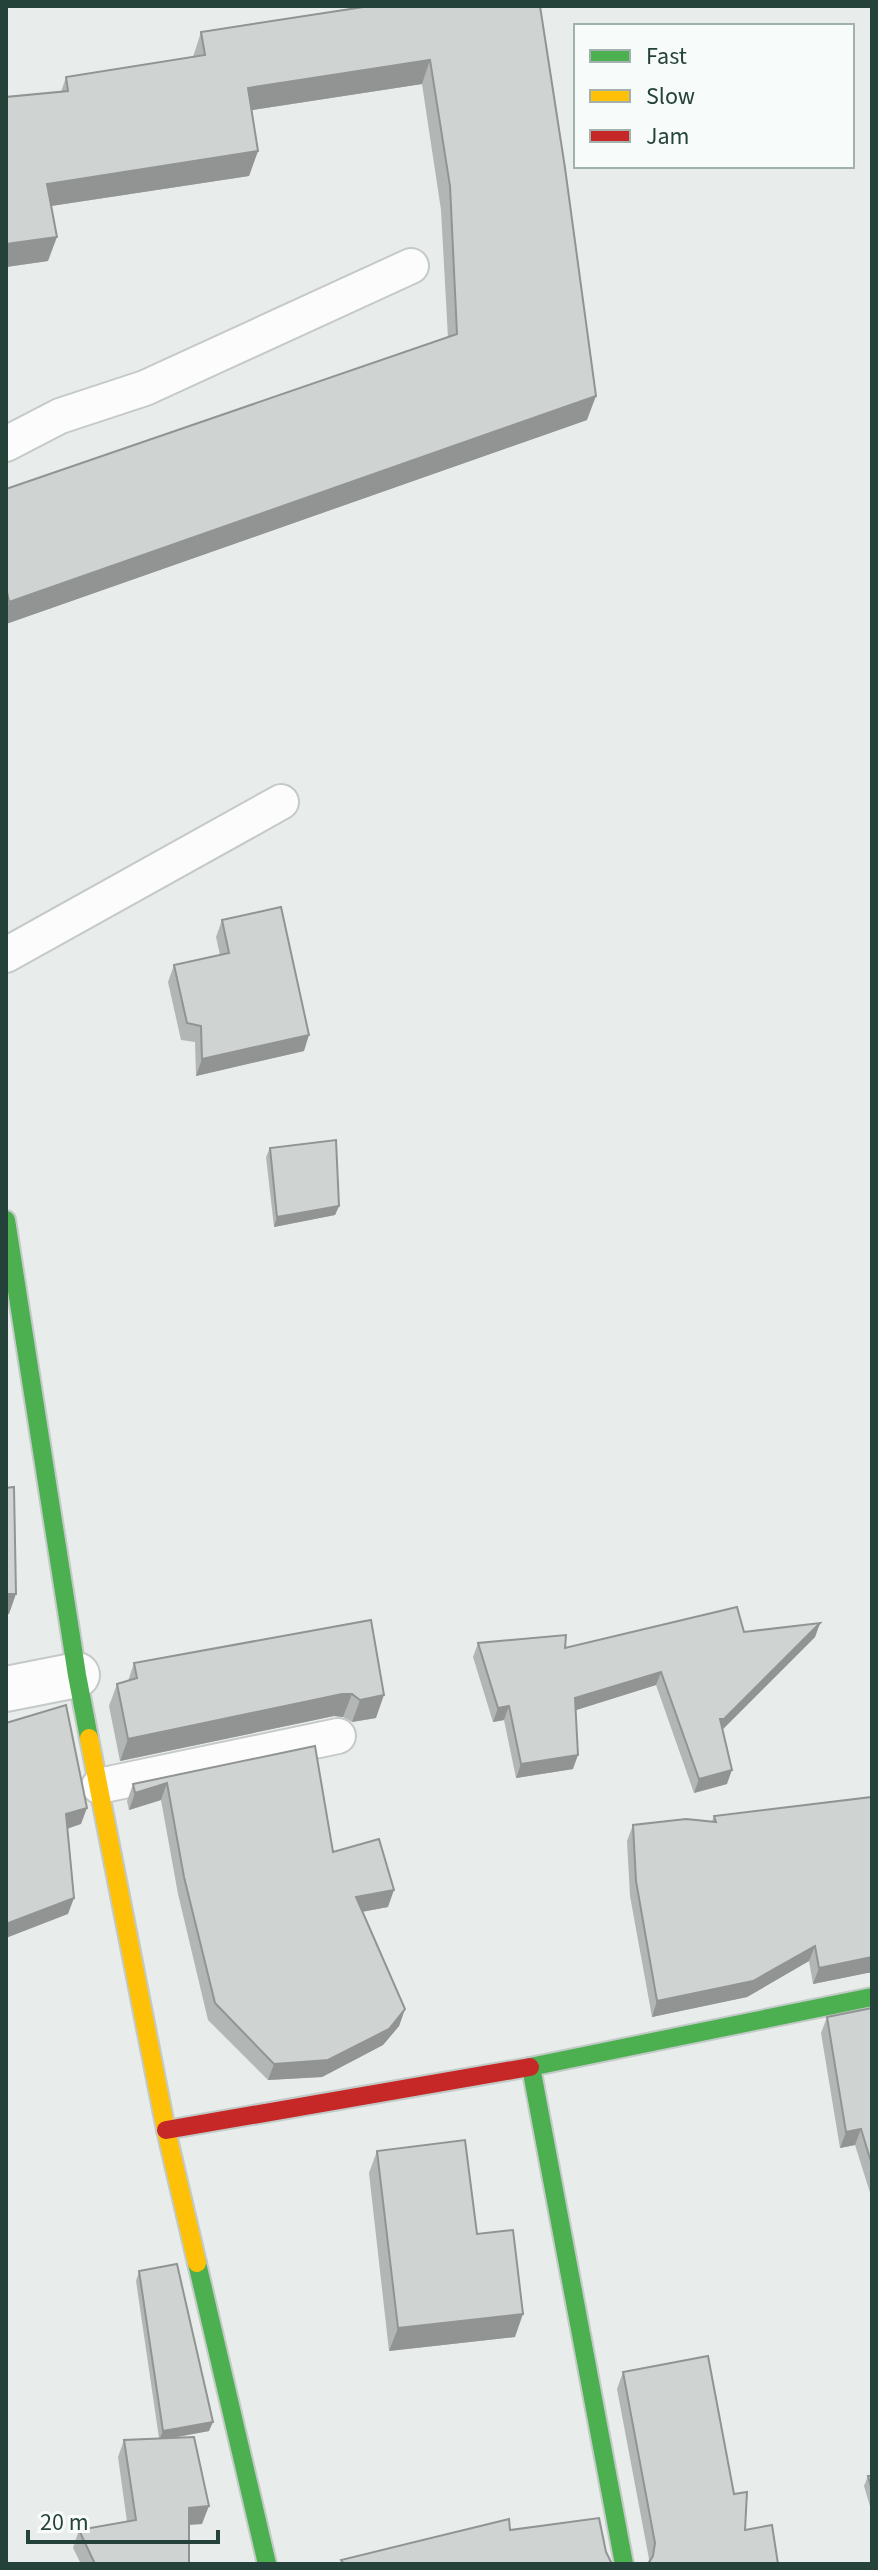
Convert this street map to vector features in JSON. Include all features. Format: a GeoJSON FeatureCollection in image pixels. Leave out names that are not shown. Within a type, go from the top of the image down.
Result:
{"type":"FeatureCollection","features":[{"type":"Feature","properties":{"kind":"street"},"geometry":{"type":"LineString","coordinates":[[6,1220],[77,1675],[166,2130],[267,2564]]}},
{"type":"Feature","properties":{"kind":"street"},"geometry":{"type":"LineString","coordinates":[[6,1689],[77,1675]]}},
{"type":"Feature","properties":{"kind":"street"},"geometry":{"type":"LineString","coordinates":[[166,2130],[531,2067],[872,1997]]}},
{"type":"Feature","properties":{"kind":"street"},"geometry":{"type":"LineString","coordinates":[[531,2067],[624,2564]]}},
{"type":"Feature","properties":{"kind":"lane"},"geometry":{"type":"LineString","coordinates":[[6,444],[60,416],[145,388],[411,266]]}},
{"type":"Feature","properties":{"kind":"lane"},"geometry":{"type":"LineString","coordinates":[[6,955],[281,802]]}},
{"type":"Feature","properties":{"kind":"lane"},"geometry":{"type":"LineString","coordinates":[[99,1786],[338,1736]]}},
{"type":"Feature","properties":{"kind":"building"},"geometry":{"type":"Polygon","coordinates":[[[370,6],[540,6],[596,396],[9,602],[6,587],[6,489],[457,334],[450,186],[430,60],[248,88],[258,151],[47,184],[57,237],[6,244],[6,97],[68,91],[66,77],[205,55],[201,32],[370,6]]]}},
{"type":"Feature","properties":{"kind":"building"},"geometry":{"type":"Polygon","coordinates":[[[281,907],[309,1035],[202,1059],[201,1026],[187,1023],[174,965],[229,953],[222,920],[281,907]]]}},
{"type":"Feature","properties":{"kind":"building"},"geometry":{"type":"Polygon","coordinates":[[[336,1140],[339,1206],[277,1217],[270,1148],[336,1140]]]}},
{"type":"Feature","properties":{"kind":"building"},"geometry":{"type":"Polygon","coordinates":[[[14,1487],[16,1594],[6,1594],[6,1488],[14,1487]]]}},
{"type":"Feature","properties":{"kind":"building"},"geometry":{"type":"Polygon","coordinates":[[[737,1607],[744,1632],[820,1623],[724,1719],[720,1719],[732,1770],[699,1779],[661,1672],[575,1698],[578,1755],[521,1764],[509,1706],[498,1708],[478,1643],[566,1635],[565,1648],[737,1607]]]}},
{"type":"Feature","properties":{"kind":"building"},"geometry":{"type":"Polygon","coordinates":[[[371,1620],[384,1695],[360,1700],[352,1694],[342,1694],[128,1739],[117,1684],[137,1678],[134,1663],[371,1620]]]}},
{"type":"Feature","properties":{"kind":"building"},"geometry":{"type":"Polygon","coordinates":[[[66,1705],[87,1808],[66,1814],[74,1898],[6,1924],[6,1723],[66,1705]]]}},
{"type":"Feature","properties":{"kind":"building"},"geometry":{"type":"Polygon","coordinates":[[[315,1746],[333,1852],[379,1839],[394,1890],[356,1897],[405,2009],[389,2029],[328,2060],[274,2064],[215,2003],[184,1877],[167,1783],[135,1793],[133,1784],[315,1746]]]}},
{"type":"Feature","properties":{"kind":"building"},"geometry":{"type":"Polygon","coordinates":[[[872,1797],[872,1957],[819,1968],[815,1946],[753,1981],[657,2001],[636,1881],[633,1825],[686,1819],[716,1822],[714,1816],[872,1797]]]}},
{"type":"Feature","properties":{"kind":"building"},"geometry":{"type":"Polygon","coordinates":[[[872,2008],[872,2165],[861,2129],[846,2132],[827,2017],[872,2008]]]}},
{"type":"Feature","properties":{"kind":"building"},"geometry":{"type":"Polygon","coordinates":[[[465,2140],[477,2234],[513,2230],[523,2314],[398,2328],[377,2151],[465,2140]]]}},
{"type":"Feature","properties":{"kind":"building"},"geometry":{"type":"Polygon","coordinates":[[[177,2264],[213,2422],[163,2431],[139,2271],[177,2264]]]}},
{"type":"Feature","properties":{"kind":"building"},"geometry":{"type":"Polygon","coordinates":[[[708,2356],[734,2494],[747,2492],[745,2530],[772,2525],[778,2564],[648,2564],[655,2543],[623,2372],[708,2356]]]}},
{"type":"Feature","properties":{"kind":"building"},"geometry":{"type":"Polygon","coordinates":[[[194,2437],[209,2506],[189,2508],[189,2564],[95,2564],[79,2530],[136,2520],[124,2440],[194,2437]]]}},
{"type":"Feature","properties":{"kind":"building"},"geometry":{"type":"Polygon","coordinates":[[[599,2518],[606,2552],[612,2564],[344,2564],[341,2560],[509,2519],[510,2530],[599,2518]]]}},
{"type":"Feature","properties":{"kind":"traffic: fast"},"geometry":{"type":"LineString","coordinates":[[6,1220],[89,1738]]}},
{"type":"Feature","properties":{"kind":"traffic: fast"},"geometry":{"type":"LineString","coordinates":[[530,2067],[872,1997]]}},
{"type":"Feature","properties":{"kind":"traffic: fast"},"geometry":{"type":"LineString","coordinates":[[531,2067],[624,2564]]}},
{"type":"Feature","properties":{"kind":"traffic: fast"},"geometry":{"type":"LineString","coordinates":[[197,2263],[267,2564]]}},
{"type":"Feature","properties":{"kind":"traffic: slow"},"geometry":{"type":"LineString","coordinates":[[89,1738],[166,2130],[197,2263]]}},
{"type":"Feature","properties":{"kind":"traffic: jam"},"geometry":{"type":"LineString","coordinates":[[166,2130],[530,2067]]}}]}
